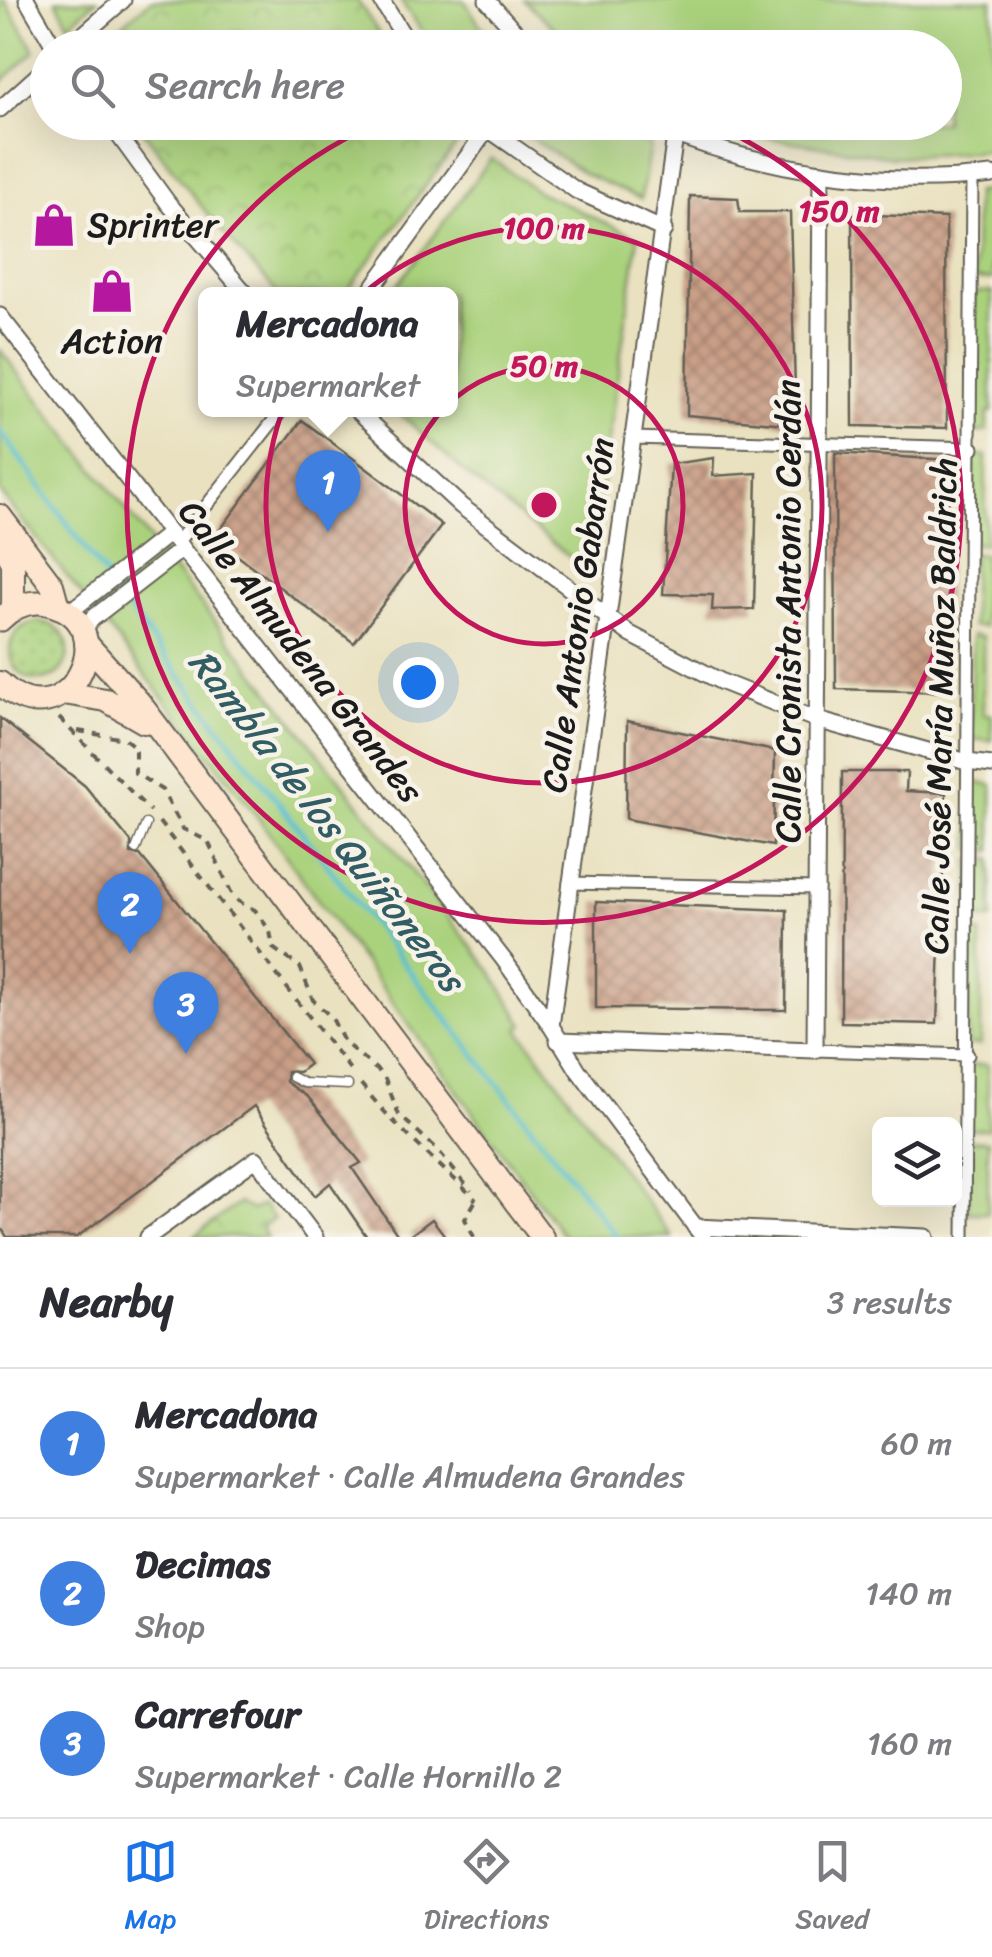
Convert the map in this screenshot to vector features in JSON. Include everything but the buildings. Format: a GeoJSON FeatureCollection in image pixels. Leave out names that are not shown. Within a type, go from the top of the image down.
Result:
{"type":"FeatureCollection","features":[{"type":"Feature","properties":{"kind":"main road"},"geometry":{"type":"LineString","coordinates":[[0,516],[52,585],[74,623],[138,702],[542,1237]]}},
{"type":"Feature","properties":{"kind":"main road"},"geometry":{"type":"LineString","coordinates":[[0,542],[13,563],[4,616]]}},
{"type":"Feature","properties":{"kind":"main road"},"geometry":{"type":"LineString","coordinates":[[4,616],[33,603],[74,623]]}},
{"type":"Feature","properties":{"kind":"main road"},"geometry":{"type":"LineString","coordinates":[[59,703],[82,671],[74,623]]}},
{"type":"Feature","properties":{"kind":"main road"},"geometry":{"type":"LineString","coordinates":[[0,684],[28,700],[106,700],[161,734]]}},
{"type":"Feature","properties":{"kind":"street"},"geometry":{"type":"LineString","coordinates":[[27,0],[44,30]]}},
{"type":"Feature","properties":{"kind":"street"},"geometry":{"type":"LineString","coordinates":[[89,30],[123,0]]}},
{"type":"Feature","properties":{"kind":"street"},"geometry":{"type":"LineString","coordinates":[[381,0],[400,30]]}},
{"type":"Feature","properties":{"kind":"street"},"geometry":{"type":"LineString","coordinates":[[487,0],[514,30]]}},
{"type":"Feature","properties":{"kind":"street"},"geometry":{"type":"LineString","coordinates":[[0,109],[30,82]]}},
{"type":"Feature","properties":{"kind":"street"},"geometry":{"type":"LineString","coordinates":[[122,140],[168,203],[240,287]]}},
{"type":"Feature","properties":{"kind":"street"},"geometry":{"type":"LineString","coordinates":[[373,287],[476,140]]}},
{"type":"Feature","properties":{"kind":"street"},"geometry":{"type":"LineString","coordinates":[[507,140],[577,191],[664,230]]}},
{"type":"Feature","properties":{"kind":"street","name":"Calle Antonio Gabarrón"},"geometry":{"type":"LineString","coordinates":[[554,1034],[569,883],[675,140]]}},
{"type":"Feature","properties":{"kind":"street"},"geometry":{"type":"LineString","coordinates":[[687,140],[747,160],[821,172],[904,177],[992,174]]}},
{"type":"Feature","properties":{"kind":"street","name":"Calle Cronista Antonio Cerdán"},"geometry":{"type":"LineString","coordinates":[[815,1050],[821,172]]}},
{"type":"Feature","properties":{"kind":"street","name":"Calle José María Muñoz Baldrich"},"geometry":{"type":"LineString","coordinates":[[964,1237],[972,176]]}},
{"type":"Feature","properties":{"kind":"street","name":"Calle Almudena Grandes"},"geometry":{"type":"LineString","coordinates":[[0,316],[492,945],[699,1232]]}},
{"type":"Feature","properties":{"kind":"street"},"geometry":{"type":"LineString","coordinates":[[74,623],[124,595],[177,541],[276,417]]}},
{"type":"Feature","properties":{"kind":"street"},"geometry":{"type":"LineString","coordinates":[[365,417],[461,506],[608,620],[722,682],[817,720],[992,766]]}},
{"type":"Feature","properties":{"kind":"street"},"geometry":{"type":"LineString","coordinates":[[632,438],[972,448]]}},
{"type":"Feature","properties":{"kind":"street"},"geometry":{"type":"LineString","coordinates":[[74,623],[104,584],[177,541]]}},
{"type":"Feature","properties":{"kind":"street"},"geometry":{"type":"LineString","coordinates":[[569,883],[818,888]]}},
{"type":"Feature","properties":{"kind":"street"},"geometry":{"type":"LineString","coordinates":[[554,1034],[966,1055]]}},
{"type":"Feature","properties":{"kind":"street"},"geometry":{"type":"LineString","coordinates":[[148,1237],[256,1159],[316,1237]]}},
{"type":"Feature","properties":{"kind":"street"},"geometry":{"type":"LineString","coordinates":[[699,1232],[926,1237]]}},
{"type":"Feature","properties":{"kind":"lane"},"geometry":{"type":"LineString","coordinates":[[136,849],[146,824]]}},
{"type":"Feature","properties":{"kind":"lane"},"geometry":{"type":"LineString","coordinates":[[292,1078],[304,1084],[348,1085]]}},
{"type":"Feature","properties":{"kind":"path"},"geometry":{"type":"LineString","coordinates":[[59,703],[74,731],[184,852],[384,1114],[476,1200]]}},
{"type":"Feature","properties":{"kind":"path"},"geometry":{"type":"LineString","coordinates":[[74,731],[125,738],[135,747],[136,773],[162,790],[183,829],[208,841],[238,901],[254,910],[270,931],[273,948],[300,967],[313,1000],[332,1018],[344,1042],[384,1076],[399,1114],[436,1148],[476,1200]]}},
{"type":"Feature","properties":{"kind":"path"},"geometry":{"type":"LineString","coordinates":[[474,1237],[465,1220],[476,1200]]}},
{"type":"Feature","properties":{"kind":"green space"},"geometry":{"type":"Polygon","coordinates":[[[0,0],[5,0],[30,42],[30,56],[0,83],[0,0]]]}},
{"type":"Feature","properties":{"kind":"green space"},"geometry":{"type":"Polygon","coordinates":[[[56,0],[97,0],[69,24],[56,0]]]}},
{"type":"Feature","properties":{"kind":"green space"},"geometry":{"type":"Polygon","coordinates":[[[151,0],[357,0],[377,30],[116,30],[151,0]]]}},
{"type":"Feature","properties":{"kind":"green space"},"geometry":{"type":"Polygon","coordinates":[[[400,0],[464,0],[485,30],[421,30],[400,0]]]}},
{"type":"Feature","properties":{"kind":"green space"},"geometry":{"type":"Polygon","coordinates":[[[524,0],[992,0],[992,151],[894,157],[780,140],[962,140],[962,30],[557,30],[524,0]]]}},
{"type":"Feature","properties":{"kind":"green space"},"geometry":{"type":"Polygon","coordinates":[[[150,140],[460,140],[350,287],[272,287],[215,224],[150,140]]]}},
{"type":"Feature","properties":{"kind":"green space"},"geometry":{"type":"Polygon","coordinates":[[[534,140],[640,140],[650,145],[641,199],[587,175],[534,140]]]}},
{"type":"Feature","properties":{"kind":"green space"},"geometry":{"type":"Polygon","coordinates":[[[491,158],[537,191],[638,238],[590,563],[577,563],[465,473],[404,417],[458,417],[458,287],[396,287],[491,158]]]}},
{"type":"Feature","properties":{"kind":"green space"},"geometry":{"type":"Polygon","coordinates":[[[992,191],[992,280],[974,279],[975,192],[992,191]]]}},
{"type":"Feature","properties":{"kind":"green space"},"geometry":{"type":"Polygon","coordinates":[[[974,292],[992,292],[992,412],[988,413],[987,431],[974,433],[974,292]]]}},
{"type":"Feature","properties":{"kind":"green space"},"geometry":{"type":"Polygon","coordinates":[[[0,350],[491,971],[524,1025],[519,1029],[672,1237],[564,1237],[247,803],[0,492],[0,350]]]}},
{"type":"Feature","properties":{"kind":"green space"},"geometry":{"type":"Polygon","coordinates":[[[973,456],[986,456],[985,544],[973,544],[973,456]]]}},
{"type":"Feature","properties":{"kind":"green space"},"geometry":{"type":"Polygon","coordinates":[[[972,554],[984,554],[984,627],[972,626],[972,554]]]}},
{"type":"Feature","properties":{"kind":"green space"},"geometry":{"type":"Polygon","coordinates":[[[39,622],[59,631],[68,651],[59,671],[39,680],[19,671],[10,651],[19,631],[39,622]]]}},
{"type":"Feature","properties":{"kind":"green space"},"geometry":{"type":"Polygon","coordinates":[[[972,635],[983,637],[983,714],[992,715],[992,741],[970,739],[972,635]]]}},
{"type":"Feature","properties":{"kind":"green space"},"geometry":{"type":"Polygon","coordinates":[[[971,782],[992,785],[992,851],[971,851],[971,782]]]}},
{"type":"Feature","properties":{"kind":"green space"},"geometry":{"type":"Polygon","coordinates":[[[970,859],[992,859],[992,919],[969,919],[970,859]]]}},
{"type":"Feature","properties":{"kind":"green space"},"geometry":{"type":"Polygon","coordinates":[[[969,931],[981,933],[981,1045],[968,1045],[969,931]]]}},
{"type":"Feature","properties":{"kind":"green space"},"geometry":{"type":"Polygon","coordinates":[[[968,1065],[988,1065],[988,1129],[967,1129],[968,1065]]]}},
{"type":"Feature","properties":{"kind":"green space"},"geometry":{"type":"Polygon","coordinates":[[[967,1140],[988,1141],[988,1213],[968,1213],[967,1140]]]}},
{"type":"Feature","properties":{"kind":"green space"},"geometry":{"type":"Polygon","coordinates":[[[239,1203],[252,1210],[263,1205],[274,1219],[261,1227],[267,1237],[193,1237],[239,1203]]]}},
{"type":"Feature","properties":{"kind":"waterway","name":"Rambla de los Quiñoneros"},"geometry":{"type":"LineString","coordinates":[[0,431],[148,635],[617,1237]]}},
{"type":"Feature","properties":{"kind":"place","name":"Sprinter"},"geometry":{"type":"Point","coordinates":[54,225]}},
{"type":"Feature","properties":{"kind":"place","name":"Action"},"geometry":{"type":"Point","coordinates":[112,291]}},
{"type":"Feature","properties":{"kind":"place","name":"Mercadona"},"geometry":{"type":"Point","coordinates":[328,532]}},
{"type":"Feature","properties":{"kind":"place","name":"Decimas"},"geometry":{"type":"Point","coordinates":[130,954]}},
{"type":"Feature","properties":{"kind":"place","name":"Carrefour"},"geometry":{"type":"Point","coordinates":[186,1054]}}]}
